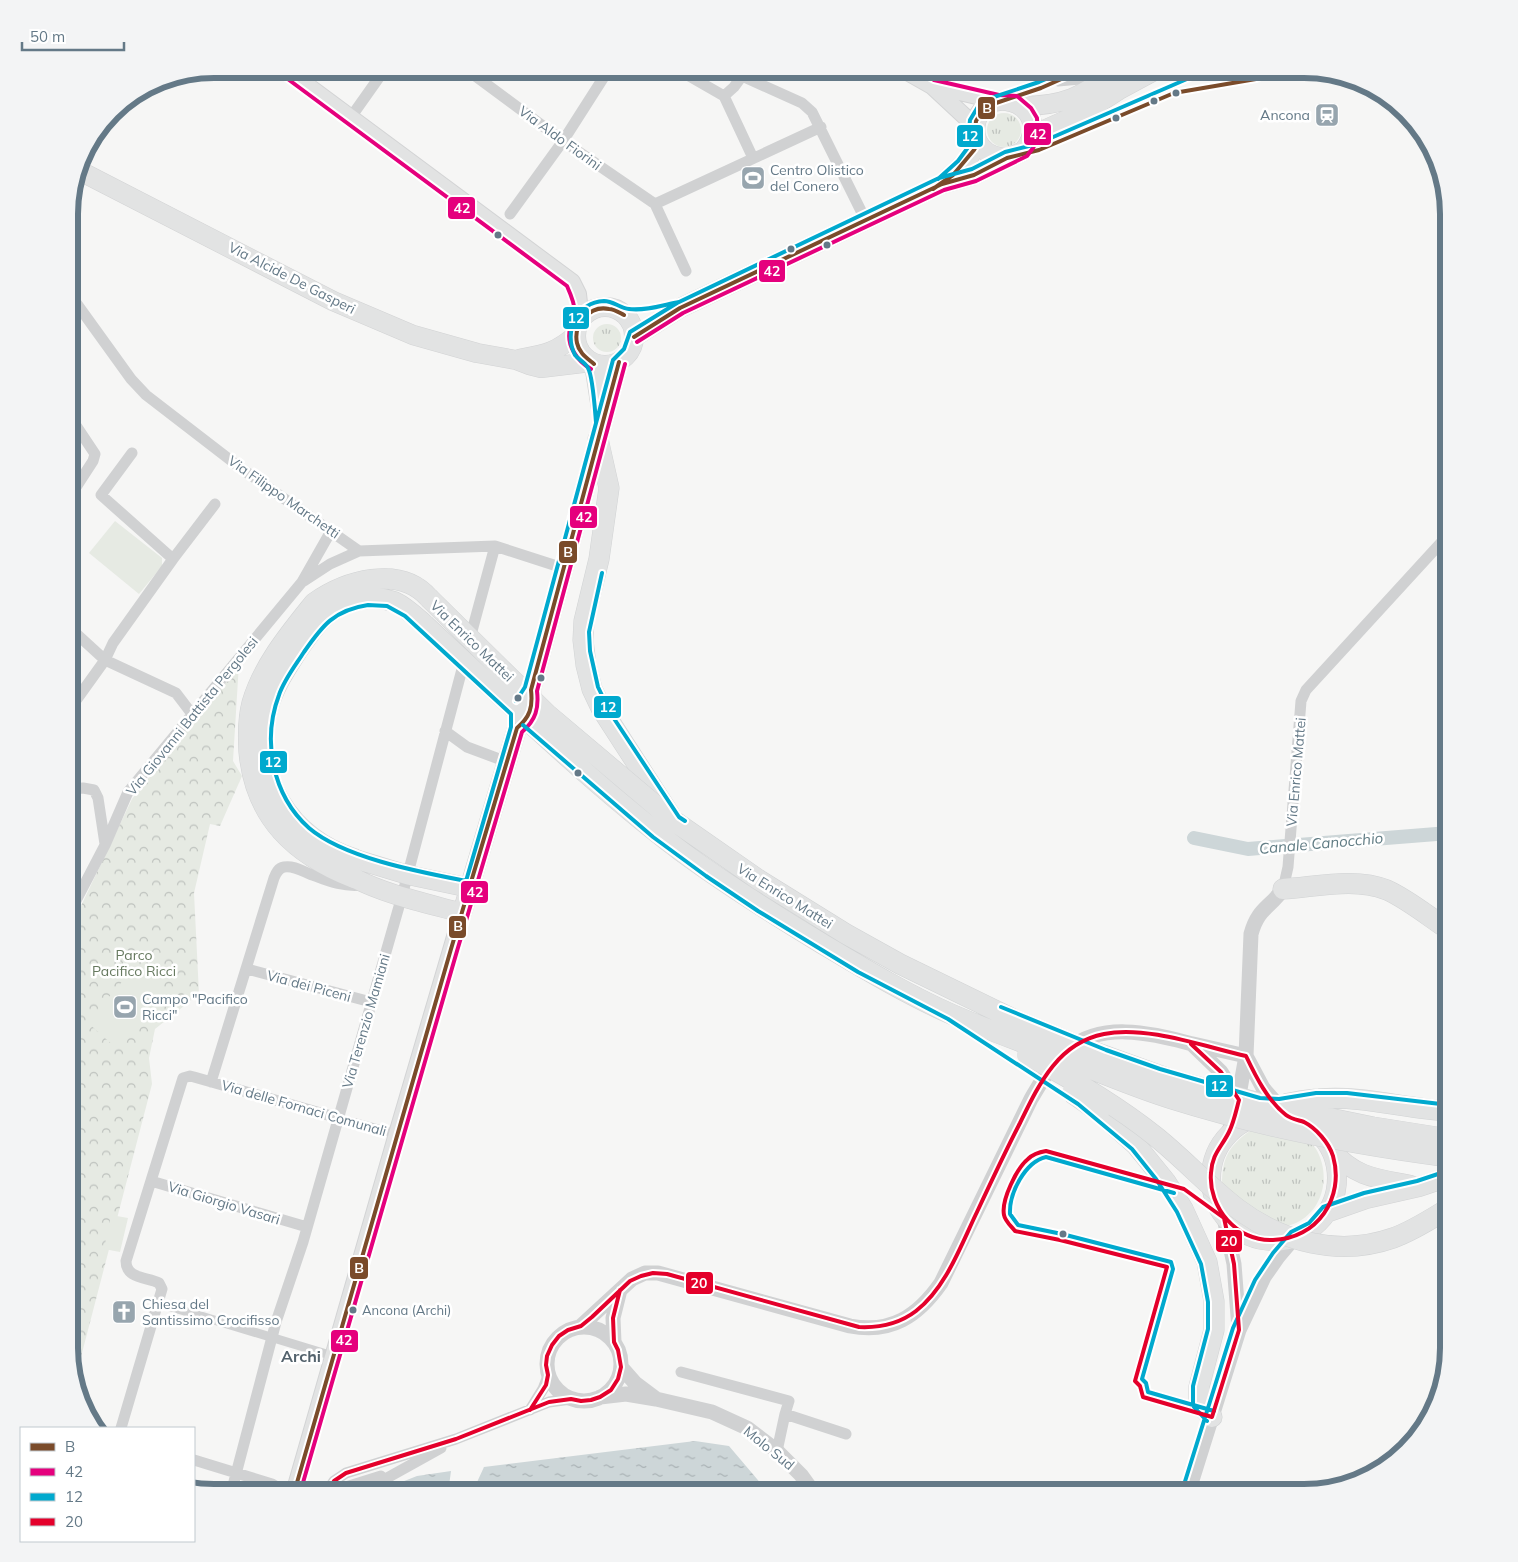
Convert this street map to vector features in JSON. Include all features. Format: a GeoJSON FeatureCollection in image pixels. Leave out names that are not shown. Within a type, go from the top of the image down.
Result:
{"type":"FeatureCollection","features":[{"type":"Feature","properties":{"kind":"highway"},"geometry":{"type":"LineString","coordinates":[[600,430],[609,488],[599,558],[583,631],[588,678],[601,708],[674,821]]}},
{"type":"Feature","properties":{"kind":"highway","name":"Via Enrico Mattei"},"geometry":{"type":"LineString","coordinates":[[358,874],[324,866],[313,859],[276,826],[257,790],[252,772],[249,714],[252,701],[265,673],[286,640],[314,603],[340,588],[362,582],[396,579],[417,587],[547,714],[674,821],[759,880],[846,934],[900,964],[984,1007],[1146,1072],[1271,1106],[1373,1127],[1440,1137]]}},
{"type":"Feature","properties":{"kind":"highway","name":"Via Enrico Mattei"},"geometry":{"type":"LineString","coordinates":[[358,874],[336,853],[319,844],[300,828],[288,814],[269,778],[264,746],[264,732],[268,709],[277,685],[286,668],[317,624],[340,606],[356,600],[376,598],[394,602],[412,613],[542,734],[657,832],[708,871],[766,910],[861,967],[951,1014],[1144,1089],[1192,1105],[1325,1137],[1440,1156]]}},
{"type":"Feature","properties":{"kind":"highway"},"geometry":{"type":"LineString","coordinates":[[1283,889],[1343,884],[1372,886],[1394,894],[1440,924]]}},
{"type":"Feature","properties":{"kind":"highway"},"geometry":{"type":"LineString","coordinates":[[951,1014],[1108,1101],[1160,1140],[1238,1208],[1252,1218],[1288,1236],[1301,1241],[1327,1246],[1370,1244],[1392,1239],[1440,1213]]}},
{"type":"Feature","properties":{"kind":"highway"},"geometry":{"type":"LineString","coordinates":[[951,1014],[1082,1099],[1136,1145],[1162,1175],[1183,1209],[1206,1262],[1214,1301],[1214,1330],[1199,1387],[1199,1403],[1212,1418]]}},
{"type":"Feature","properties":{"kind":"highway"},"geometry":{"type":"LineString","coordinates":[[1271,1106],[1319,1098],[1332,1098],[1440,1110]]}},
{"type":"Feature","properties":{"kind":"main road"},"geometry":{"type":"LineString","coordinates":[[297,78],[572,282],[578,294],[578,328],[578,348],[586,358],[593,363],[607,366],[619,362],[630,352],[634,337],[632,325],[624,315],[614,309],[603,308],[591,311],[578,328]]}},
{"type":"Feature","properties":{"kind":"main road"},"geometry":{"type":"LineString","coordinates":[[634,337],[680,308],[866,222],[942,184],[974,175],[1007,158],[1015,156],[1028,145],[1032,137],[1031,120],[1021,106],[1014,102],[998,101],[932,86],[918,78]]}},
{"type":"Feature","properties":{"kind":"main road"},"geometry":{"type":"LineString","coordinates":[[1021,106],[1046,105],[1066,101],[1090,90],[1108,78]]}},
{"type":"Feature","properties":{"kind":"main road"},"geometry":{"type":"LineString","coordinates":[[1032,137],[1086,111],[1141,78]]}},
{"type":"Feature","properties":{"kind":"main road"},"geometry":{"type":"LineString","coordinates":[[932,86],[976,134],[983,150],[990,155],[1007,158]]}},
{"type":"Feature","properties":{"kind":"main road"},"geometry":{"type":"LineString","coordinates":[[942,184],[966,162],[976,134],[977,118],[988,105],[998,101]]}},
{"type":"Feature","properties":{"kind":"main road","name":"Via Alcide De Gasperi"},"geometry":{"type":"LineString","coordinates":[[84,173],[342,305],[413,335],[477,353],[516,360],[529,366],[542,368],[593,363]]}},
{"type":"Feature","properties":{"kind":"main road"},"geometry":{"type":"LineString","coordinates":[[624,315],[680,308]]}},
{"type":"Feature","properties":{"kind":"main road","name":"Via Alcide De Gasperi"},"geometry":{"type":"LineString","coordinates":[[516,360],[550,353],[560,348],[578,328]]}},
{"type":"Feature","properties":{"kind":"main road"},"geometry":{"type":"LineString","coordinates":[[297,1484],[397,1134],[517,728],[517,717],[522,700],[530,690],[619,362]]}},
{"type":"Feature","properties":{"kind":"main road"},"geometry":{"type":"LineString","coordinates":[[593,363],[599,390],[600,430]]}},
{"type":"Feature","properties":{"kind":"main road","name":"Via Enrico Mattei"},"geometry":{"type":"LineString","coordinates":[[358,874],[402,873],[470,888]]}},
{"type":"Feature","properties":{"kind":"main road","name":"Via Enrico Mattei"},"geometry":{"type":"LineString","coordinates":[[358,874],[397,894],[462,914]]}},
{"type":"Feature","properties":{"kind":"main road"},"geometry":{"type":"LineString","coordinates":[[1322,1137],[1333,1155],[1337,1174],[1335,1194],[1326,1213],[1313,1228],[1295,1238],[1276,1241],[1257,1239],[1239,1231],[1224,1218],[1215,1202],[1210,1184],[1211,1166],[1217,1149],[1228,1134],[1246,1121],[1266,1115],[1288,1116],[1307,1124],[1322,1137],[1342,1162],[1357,1172],[1375,1178],[1419,1187]]}},
{"type":"Feature","properties":{"kind":"main road"},"geometry":{"type":"LineString","coordinates":[[1326,1213],[1366,1198],[1419,1187],[1440,1180]]}},
{"type":"Feature","properties":{"kind":"street"},"geometry":{"type":"LineString","coordinates":[[351,117],[379,78]]}},
{"type":"Feature","properties":{"kind":"street","name":"Via Aldo Fiorini"},"geometry":{"type":"LineString","coordinates":[[478,78],[563,141],[655,204]]}},
{"type":"Feature","properties":{"kind":"street"},"geometry":{"type":"LineString","coordinates":[[510,214],[563,141],[603,78]]}},
{"type":"Feature","properties":{"kind":"street"},"geometry":{"type":"LineString","coordinates":[[692,78],[724,96],[753,158]]}},
{"type":"Feature","properties":{"kind":"street"},"geometry":{"type":"LineString","coordinates":[[724,96],[740,78]]}},
{"type":"Feature","properties":{"kind":"street"},"geometry":{"type":"LineString","coordinates":[[755,78],[802,103],[812,112],[866,222]]}},
{"type":"Feature","properties":{"kind":"street"},"geometry":{"type":"LineString","coordinates":[[1058,78],[1058,81],[1074,81],[1084,78]]}},
{"type":"Feature","properties":{"kind":"street"},"geometry":{"type":"LineString","coordinates":[[686,271],[655,204],[821,127]]}},
{"type":"Feature","properties":{"kind":"street","name":"Via Filippo Marchetti"},"geometry":{"type":"LineString","coordinates":[[78,306],[131,379],[146,396],[235,463],[359,551]]}},
{"type":"Feature","properties":{"kind":"street"},"geometry":{"type":"LineString","coordinates":[[78,428],[95,454],[78,484]]}},
{"type":"Feature","properties":{"kind":"street"},"geometry":{"type":"LineString","coordinates":[[132,453],[101,495],[173,559]]}},
{"type":"Feature","properties":{"kind":"street"},"geometry":{"type":"LineString","coordinates":[[78,697],[105,660],[113,643],[215,504]]}},
{"type":"Feature","properties":{"kind":"street","name":"Via Giovanni Battista Pergolesi"},"geometry":{"type":"LineString","coordinates":[[78,897],[105,845],[128,792],[302,582],[331,530]]}},
{"type":"Feature","properties":{"kind":"street","name":"Via Enrico Mattei"},"geometry":{"type":"LineString","coordinates":[[1283,889],[1288,867],[1301,701],[1306,690],[1440,544]]}},
{"type":"Feature","properties":{"kind":"street"},"geometry":{"type":"LineString","coordinates":[[359,551],[495,546],[563,568]]}},
{"type":"Feature","properties":{"kind":"street","name":"Via Terenzio Mamiani"},"geometry":{"type":"LineString","coordinates":[[233,1484],[272,1338],[307,1227],[371,1002],[402,873],[445,731],[495,546]]}},
{"type":"Feature","properties":{"kind":"street","name":"Via Giovanni Battista Pergolesi"},"geometry":{"type":"LineString","coordinates":[[302,582],[336,561],[359,551]]}},
{"type":"Feature","properties":{"kind":"street"},"geometry":{"type":"LineString","coordinates":[[78,635],[105,660],[176,693],[192,714]]}},
{"type":"Feature","properties":{"kind":"street"},"geometry":{"type":"LineString","coordinates":[[445,731],[467,747],[507,762]]}},
{"type":"Feature","properties":{"kind":"street"},"geometry":{"type":"LineString","coordinates":[[78,788],[94,790],[98,798],[105,845]]}},
{"type":"Feature","properties":{"kind":"street","name":"Via delle Fornaci Comunali"},"geometry":{"type":"LineString","coordinates":[[212,1082],[274,878],[281,868],[296,868],[312,876],[346,886],[358,874]]}},
{"type":"Feature","properties":{"kind":"street"},"geometry":{"type":"LineString","coordinates":[[1228,1134],[1239,1100],[1246,1056],[1251,934],[1257,917],[1283,889]]}},
{"type":"Feature","properties":{"kind":"street","name":"Via dei Piceni"},"geometry":{"type":"LineString","coordinates":[[247,969],[371,1002]]}},
{"type":"Feature","properties":{"kind":"street"},"geometry":{"type":"LineString","coordinates":[[581,1326],[620,1290],[646,1273],[662,1273],[850,1326],[863,1328],[890,1325],[909,1316],[928,1300],[940,1283],[1031,1099],[1049,1070],[1075,1044],[1089,1037],[1115,1032],[1149,1034],[1246,1056],[1263,1088],[1288,1116]]}},
{"type":"Feature","properties":{"kind":"street"},"geometry":{"type":"LineString","coordinates":[[1191,1044],[1221,1072],[1239,1100]]}},
{"type":"Feature","properties":{"kind":"street","name":"Via delle Fornaci Comunali"},"geometry":{"type":"LineString","coordinates":[[151,1181],[183,1078],[190,1076],[397,1134]]}},
{"type":"Feature","properties":{"kind":"street","name":"Via Giorgio Vasari"},"geometry":{"type":"LineString","coordinates":[[121,1427],[162,1289],[159,1283],[134,1275],[126,1265],[151,1181],[307,1227]]}},
{"type":"Feature","properties":{"kind":"street"},"geometry":{"type":"LineString","coordinates":[[1224,1218],[1234,1264],[1239,1330]]}},
{"type":"Feature","properties":{"kind":"street"},"geometry":{"type":"LineString","coordinates":[[1191,1484],[1239,1330],[1264,1277],[1295,1238]]}},
{"type":"Feature","properties":{"kind":"street"},"geometry":{"type":"LineString","coordinates":[[614,1342],[613,1318],[620,1290]]}},
{"type":"Feature","properties":{"kind":"street"},"geometry":{"type":"LineString","coordinates":[[158,1303],[333,1356]]}},
{"type":"Feature","properties":{"kind":"street"},"geometry":{"type":"LineString","coordinates":[[530,1410],[543,1389],[548,1376],[547,1359],[553,1343],[560,1335],[570,1329],[581,1326],[594,1328],[605,1333],[614,1342]]}},
{"type":"Feature","properties":{"kind":"street","name":"Molo Sud"},"geometry":{"type":"LineString","coordinates":[[614,1342],[618,1350],[621,1367],[635,1383],[656,1398]]}},
{"type":"Feature","properties":{"kind":"street"},"geometry":{"type":"LineString","coordinates":[[600,1397],[611,1390],[618,1380],[621,1367]]}},
{"type":"Feature","properties":{"kind":"street"},"geometry":{"type":"LineString","coordinates":[[681,1372],[789,1401],[777,1451]]}},
{"type":"Feature","properties":{"kind":"street"},"geometry":{"type":"LineString","coordinates":[[548,1376],[558,1390],[571,1399]]}},
{"type":"Feature","properties":{"kind":"street","name":"Molo Sud"},"geometry":{"type":"LineString","coordinates":[[333,1484],[346,1473],[456,1439],[549,1402],[571,1399],[591,1400],[626,1394],[656,1398],[712,1412],[747,1428],[777,1451],[801,1474],[808,1484]]}},
{"type":"Feature","properties":{"kind":"street"},"geometry":{"type":"LineString","coordinates":[[785,1414],[846,1434]]}},
{"type":"Feature","properties":{"kind":"street","name":"Molo Sud"},"geometry":{"type":"LineString","coordinates":[[377,1484],[456,1439]]}},
{"type":"Feature","properties":{"kind":"street"},"geometry":{"type":"LineString","coordinates":[[195,1460],[272,1484]]}},
{"type":"Feature","properties":{"kind":"street","name":"Molo Sud"},"geometry":{"type":"LineString","coordinates":[[355,1484],[406,1468]]}},
{"type":"Feature","properties":{"kind":"green space"},"geometry":{"type":"Polygon","coordinates":[[[1004,113],[1016,118],[1021,130],[1016,142],[1004,147],[992,142],[987,130],[992,118],[1004,113]]]}},
{"type":"Feature","properties":{"kind":"green space"},"geometry":{"type":"Polygon","coordinates":[[[607,324],[617,328],[621,338],[617,348],[607,352],[597,348],[593,338],[597,328],[607,324]]]}},
{"type":"Feature","properties":{"kind":"green space"},"geometry":{"type":"Polygon","coordinates":[[[115,521],[162,558],[162,566],[139,594],[89,553],[115,521]]]}},
{"type":"Feature","properties":{"kind":"green space","name":"Parco Pacifico Ricci"},"geometry":{"type":"Polygon","coordinates":[[[239,663],[233,761],[242,776],[220,826],[210,824],[194,893],[199,994],[155,1029],[149,1058],[152,1084],[79,1365],[78,912],[132,799],[239,663]]]}},
{"type":"Feature","properties":{"kind":"green space","name":"Campo \"Pacifico Ricci\""},"geometry":{"type":"Polygon","coordinates":[[[135,967],[164,992],[115,1047],[87,1022],[135,967]]]}},
{"type":"Feature","properties":{"kind":"green space"},"geometry":{"type":"Polygon","coordinates":[[[1251,1130],[1303,1135],[1312,1143],[1321,1159],[1324,1180],[1319,1200],[1306,1217],[1296,1223],[1281,1228],[1222,1185],[1223,1167],[1228,1153],[1237,1141],[1251,1130]]]}},
{"type":"Feature","properties":{"kind":"green space"},"geometry":{"type":"Polygon","coordinates":[[[111,1215],[128,1218],[120,1252],[104,1249],[111,1215]]]}},
{"type":"Feature","properties":{"kind":"water"},"geometry":{"type":"Polygon","coordinates":[[[695,1441],[729,1446],[761,1484],[476,1484],[484,1467],[695,1441]]]}},
{"type":"Feature","properties":{"kind":"water"},"geometry":{"type":"Polygon","coordinates":[[[451,1471],[449,1484],[397,1484],[417,1476],[451,1471]]]}},
{"type":"Feature","properties":{"kind":"waterway","name":"Canale Canocchio"},"geometry":{"type":"LineString","coordinates":[[1194,838],[1248,849],[1440,834]]}},
{"type":"Feature","properties":{"kind":"transit line","name":"42"},"geometry":{"type":"LineString","coordinates":[[286,78],[567,286],[575,310],[569,335],[571,347],[581,362],[591,369]]}},
{"type":"Feature","properties":{"kind":"transit line","name":"42"},"geometry":{"type":"LineString","coordinates":[[637,342],[683,313],[944,190],[976,181],[1027,156],[1033,148],[1038,139],[1037,118],[1031,108],[1017,96],[999,95],[931,78]]}},
{"type":"Feature","properties":{"kind":"transit line","name":"12"},"geometry":{"type":"LineString","coordinates":[[938,179],[958,161],[969,146],[971,142],[970,120],[979,105],[991,98],[1048,78]]}},
{"type":"Feature","properties":{"kind":"transit line","name":"B"},"geometry":{"type":"LineString","coordinates":[[933,189],[953,175],[974,150],[978,143],[975,130],[976,121],[983,110],[993,104],[1041,88],[1064,78]]}},
{"type":"Feature","properties":{"kind":"transit line","name":"12"},"geometry":{"type":"LineString","coordinates":[[516,701],[525,687],[613,360],[624,349],[630,332],[677,303],[939,178],[972,169],[1005,152],[1037,144],[1189,78]]}},
{"type":"Feature","properties":{"kind":"transit line","name":"B"},"geometry":{"type":"LineString","coordinates":[[634,337],[680,308],[942,184],[974,175],[1007,158],[1039,150],[1174,93],[1258,78]]}},
{"type":"Feature","properties":{"kind":"transit line","name":"12"},"geometry":{"type":"LineString","coordinates":[[596,422],[590,372],[586,365],[575,355],[572,346],[572,328],[580,312],[586,307],[604,301],[635,309],[679,302]]}},
{"type":"Feature","properties":{"kind":"transit line","name":"B"},"geometry":{"type":"LineString","coordinates":[[594,364],[578,347],[576,336],[580,323],[584,317],[595,310],[613,310],[624,315]]}},
{"type":"Feature","properties":{"kind":"transit line","name":"B"},"geometry":{"type":"LineString","coordinates":[[297,1484],[451,949],[517,728],[530,711],[531,690],[619,362]]}},
{"type":"Feature","properties":{"kind":"transit line","name":"42"},"geometry":{"type":"LineString","coordinates":[[303,1484],[522,732],[531,723],[536,713],[537,691],[625,364]]}},
{"type":"Feature","properties":{"kind":"transit line","name":"12"},"geometry":{"type":"LineString","coordinates":[[602,573],[589,632],[590,651],[598,687],[611,714],[679,817],[685,821]]}},
{"type":"Feature","properties":{"kind":"transit line","name":"12"},"geometry":{"type":"LineString","coordinates":[[368,605],[387,606],[405,616],[511,714],[511,727],[466,881],[405,868],[362,856],[324,839],[296,815],[286,800],[279,783],[271,748],[271,730],[274,712],[284,684],[293,668],[323,627],[346,611],[368,605]]}},
{"type":"Feature","properties":{"kind":"transit line","name":"12"},"geometry":{"type":"LineString","coordinates":[[523,725],[653,837],[706,876],[758,911],[858,972],[948,1019],[1078,1104],[1132,1149],[1156,1179],[1177,1212],[1201,1264],[1208,1302],[1208,1329],[1193,1386],[1193,1403],[1194,1407],[1207,1421]]}},
{"type":"Feature","properties":{"kind":"transit line","name":"12"},"geometry":{"type":"LineString","coordinates":[[1001,1007],[1106,1050],[1160,1069],[1260,1098],[1279,1099],[1316,1093],[1347,1093],[1440,1104]]}},
{"type":"Feature","properties":{"kind":"transit line","name":"20"},"geometry":{"type":"LineString","coordinates":[[530,1410],[546,1385],[548,1375],[547,1356],[559,1336],[568,1330],[581,1326],[630,1281],[641,1276],[653,1273],[667,1274],[859,1327],[889,1324],[910,1315],[927,1301],[952,1265],[1009,1145],[1043,1080],[1062,1056],[1074,1046],[1104,1034],[1138,1032],[1175,1038],[1246,1056],[1258,1080],[1274,1103],[1288,1116],[1304,1122],[1313,1128],[1325,1141],[1333,1156],[1336,1172],[1335,1187],[1331,1201],[1324,1213],[1303,1232],[1289,1238],[1260,1239],[1237,1229],[1220,1210],[1211,1186],[1212,1166],[1215,1156],[1231,1128],[1239,1100],[1221,1072],[1191,1044]]}},
{"type":"Feature","properties":{"kind":"transit line","name":"20"},"geometry":{"type":"LineString","coordinates":[[1046,1151],[1184,1189],[1224,1218],[1234,1264],[1239,1330],[1212,1417],[1143,1397],[1140,1386],[1135,1381],[1167,1267],[1060,1240],[1015,1231],[1006,1219],[1004,1209],[1007,1193],[1019,1169],[1030,1157],[1046,1151]]}},
{"type":"Feature","properties":{"kind":"transit line","name":"12"},"geometry":{"type":"LineString","coordinates":[[1174,1193],[1046,1157],[1038,1160],[1025,1172],[1015,1188],[1010,1206],[1010,1214],[1018,1225],[1062,1234],[1171,1262],[1173,1269],[1142,1379],[1146,1383],[1148,1392],[1214,1411]]}},
{"type":"Feature","properties":{"kind":"transit line","name":"12"},"geometry":{"type":"LineString","coordinates":[[1184,1484],[1233,1328],[1255,1280],[1273,1253],[1291,1232],[1309,1223],[1323,1207],[1364,1193],[1417,1181],[1440,1173]]}},
{"type":"Feature","properties":{"kind":"transit line","name":"20"},"geometry":{"type":"LineString","coordinates":[[332,1484],[346,1473],[456,1439],[549,1402],[571,1399],[591,1400],[611,1390],[618,1379],[621,1367],[618,1350],[614,1342],[613,1318],[620,1290]]}},
{"type":"Feature","properties":{"kind":"place","name":"Ancona"},"geometry":{"type":"Point","coordinates":[1327,115]}},
{"type":"Feature","properties":{"kind":"place","name":"Centro Olistico del Conero"},"geometry":{"type":"Point","coordinates":[753,178]}},
{"type":"Feature","properties":{"kind":"place","name":"Campo \"Pacifico Ricci\""},"geometry":{"type":"Point","coordinates":[125,1007]}},
{"type":"Feature","properties":{"kind":"place","name":"Ancona (Archi)"},"geometry":{"type":"Point","coordinates":[353,1310]}},
{"type":"Feature","properties":{"kind":"place","name":"Chiesa del Santissimo Crocifisso"},"geometry":{"type":"Point","coordinates":[124,1312]}},
{"type":"Feature","properties":{"kind":"district","name":"Archi"},"geometry":{"type":"Point","coordinates":[301,1356]}}]}
